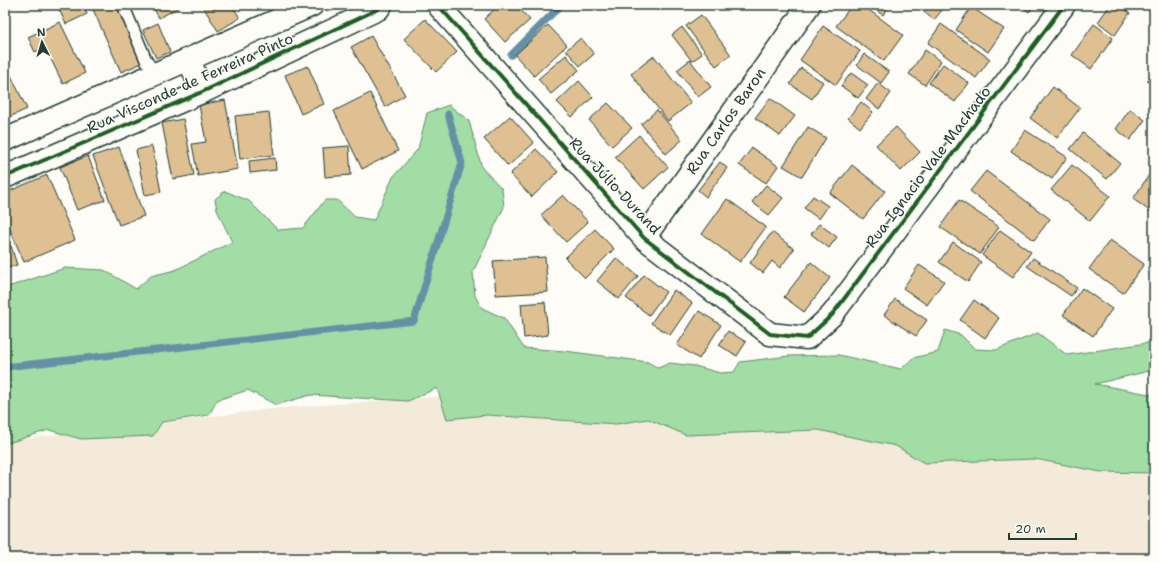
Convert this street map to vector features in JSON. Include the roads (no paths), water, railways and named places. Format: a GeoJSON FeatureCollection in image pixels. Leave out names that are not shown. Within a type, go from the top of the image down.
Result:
{"type":"FeatureCollection","features":[{"type":"Feature","properties":{"kind":"street","name":"Rua Visconde de Ferreira Pinto"},"geometry":{"type":"LineString","coordinates":[[5,140],[312,5]]}},
{"type":"Feature","properties":{"kind":"street","name":"Rua Visconde de Ferreira Pinto"},"geometry":{"type":"LineString","coordinates":[[5,177],[202,92],[378,9],[381,5]]}},
{"type":"Feature","properties":{"kind":"street","name":"Rua Júlio Durand"},"geometry":{"type":"LineString","coordinates":[[438,5],[644,238],[770,334],[807,338]]}},
{"type":"Feature","properties":{"kind":"street","name":"Rua Carlos Baron"},"geometry":{"type":"LineString","coordinates":[[644,238],[809,5]]}},
{"type":"Feature","properties":{"kind":"street","name":"Rua Ignacio Vale Machado"},"geometry":{"type":"LineString","coordinates":[[807,338],[832,315],[1064,5]]}},
{"type":"Feature","properties":{"kind":"street"},"geometry":{"type":"LineString","coordinates":[[189,59],[202,92]]}},
{"type":"Feature","properties":{"kind":"lane"},"geometry":{"type":"LineString","coordinates":[[123,5],[146,60],[155,74]]}},
{"type":"Feature","properties":{"kind":"waterway"},"geometry":{"type":"LineString","coordinates":[[511,55],[561,5]]}},
{"type":"Feature","properties":{"kind":"waterway"},"geometry":{"type":"LineString","coordinates":[[5,367],[414,321],[462,163],[448,114]]}}]}
